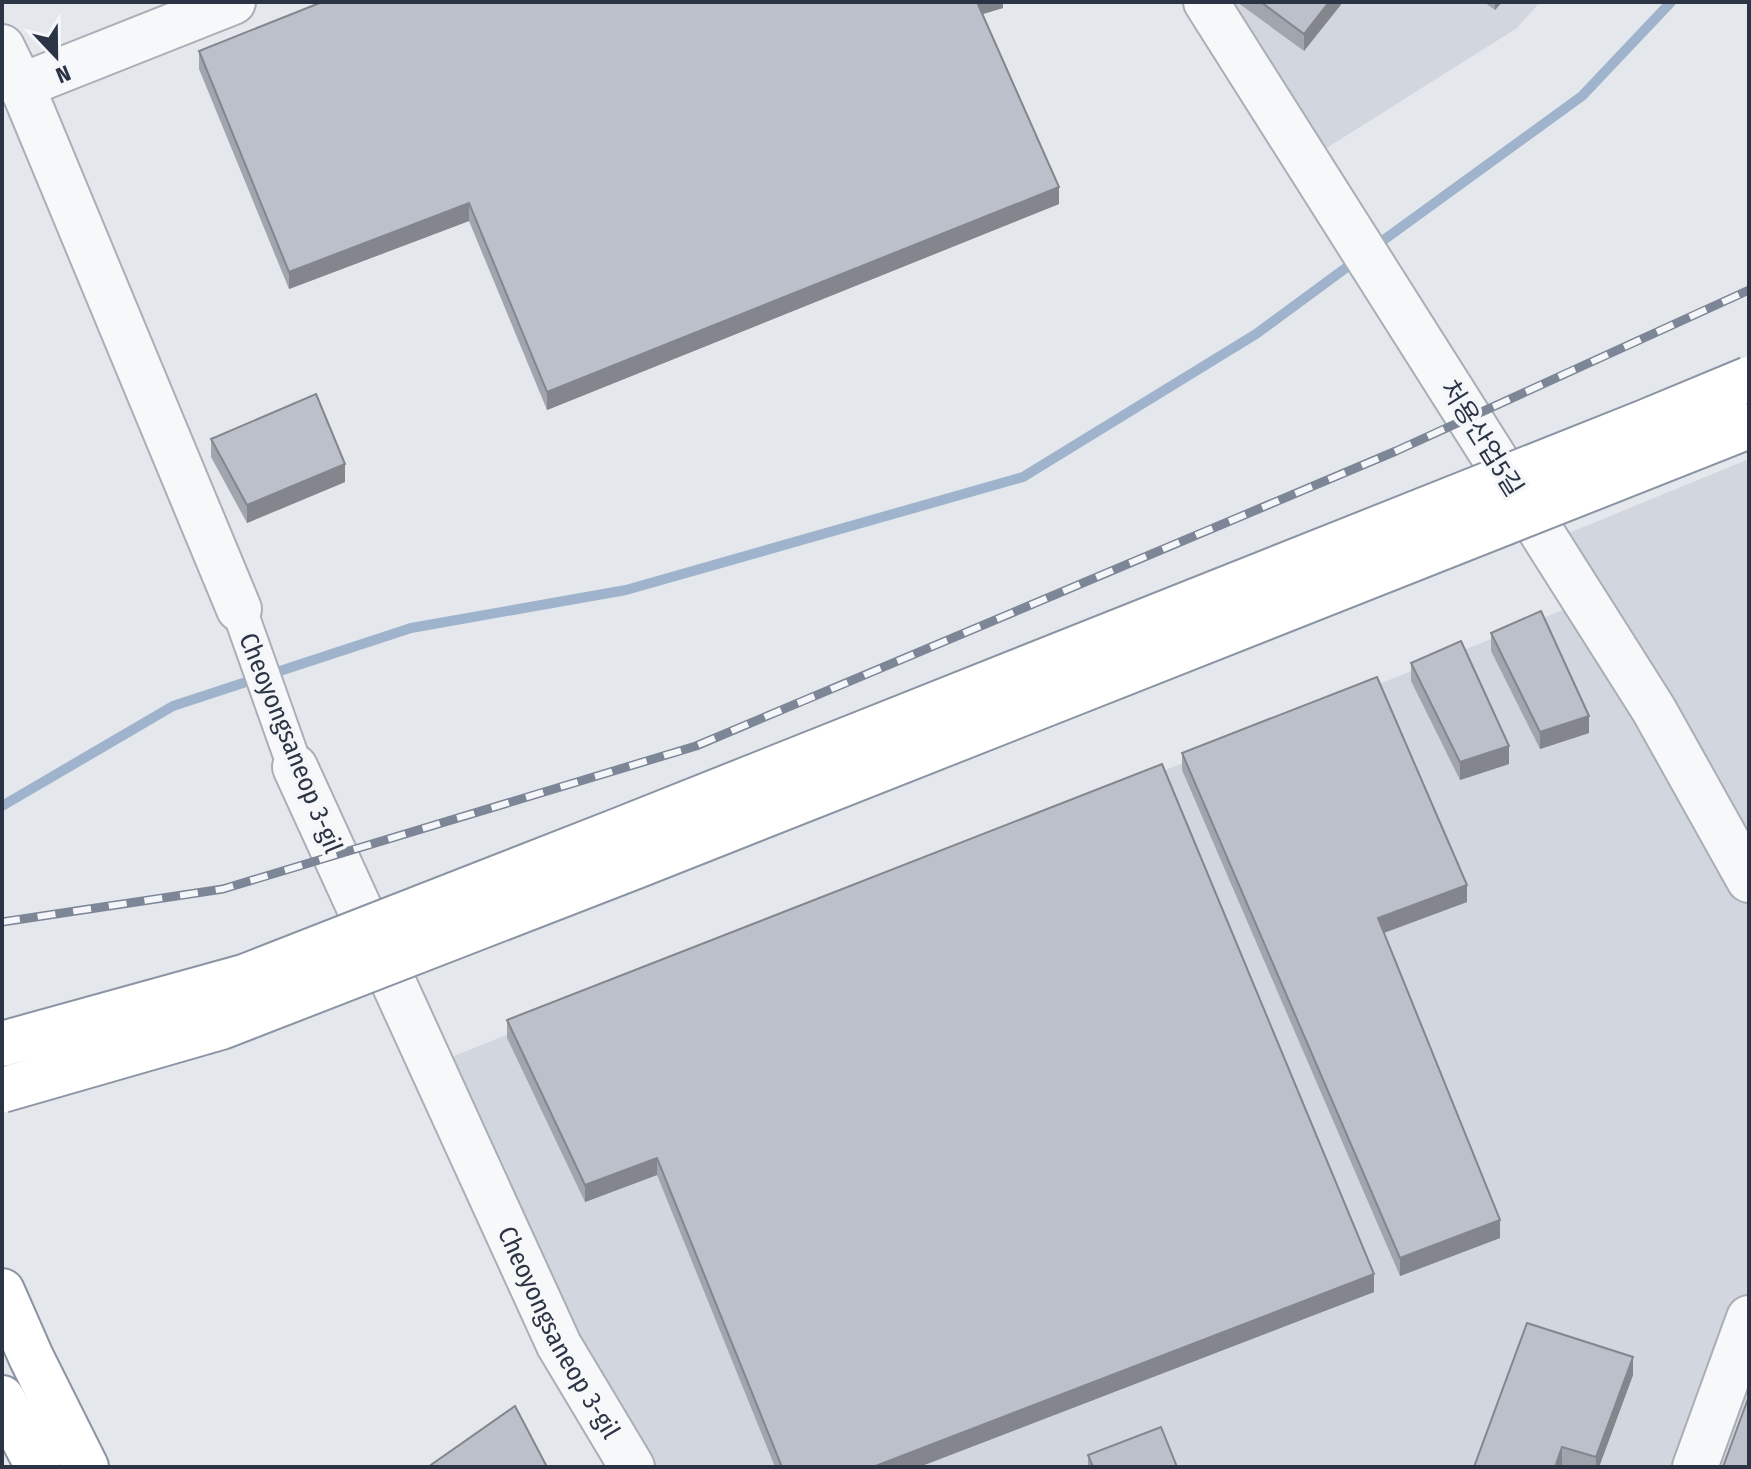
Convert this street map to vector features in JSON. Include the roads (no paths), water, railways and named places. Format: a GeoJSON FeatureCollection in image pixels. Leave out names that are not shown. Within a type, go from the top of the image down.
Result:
{"type":"FeatureCollection","features":[{"type":"Feature","properties":{"kind":"highway"},"geometry":{"type":"LineString","coordinates":[[2,1044],[244,977],[1749,379]]}},
{"type":"Feature","properties":{"kind":"highway"},"geometry":{"type":"LineString","coordinates":[[2,1090],[221,1027],[1749,426]]}},
{"type":"Feature","properties":{"kind":"highway"},"geometry":{"type":"LineString","coordinates":[[2,1291],[86,1467]]}},
{"type":"Feature","properties":{"kind":"highway"},"geometry":{"type":"LineString","coordinates":[[2,1398],[38,1467]]}},
{"type":"Feature","properties":{"kind":"street"},"geometry":{"type":"LineString","coordinates":[[21,86],[233,2]]}},
{"type":"Feature","properties":{"kind":"street","name":"처용산업5길"},"geometry":{"type":"LineString","coordinates":[[1206,2],[1654,710],[1749,880]]}},
{"type":"Feature","properties":{"kind":"street","name":"Cheoyongsaneop 3-gil"},"geometry":{"type":"LineString","coordinates":[[2,47],[239,609],[295,767],[559,1345],[632,1467]]}},
{"type":"Feature","properties":{"kind":"street"},"geometry":{"type":"LineString","coordinates":[[1695,1467],[1749,1318]]}},
{"type":"Feature","properties":{"kind":"waterway"},"geometry":{"type":"LineString","coordinates":[[1374,247],[1582,96],[1671,2]]}},
{"type":"Feature","properties":{"kind":"waterway"},"geometry":{"type":"LineString","coordinates":[[2,806],[173,706],[411,628],[626,590],[1023,477],[1256,334],[1358,259]]}},
{"type":"Feature","properties":{"kind":"railway"},"geometry":{"type":"LineString","coordinates":[[2,922],[223,889],[696,746],[1396,451],[1749,290]]}}]}
